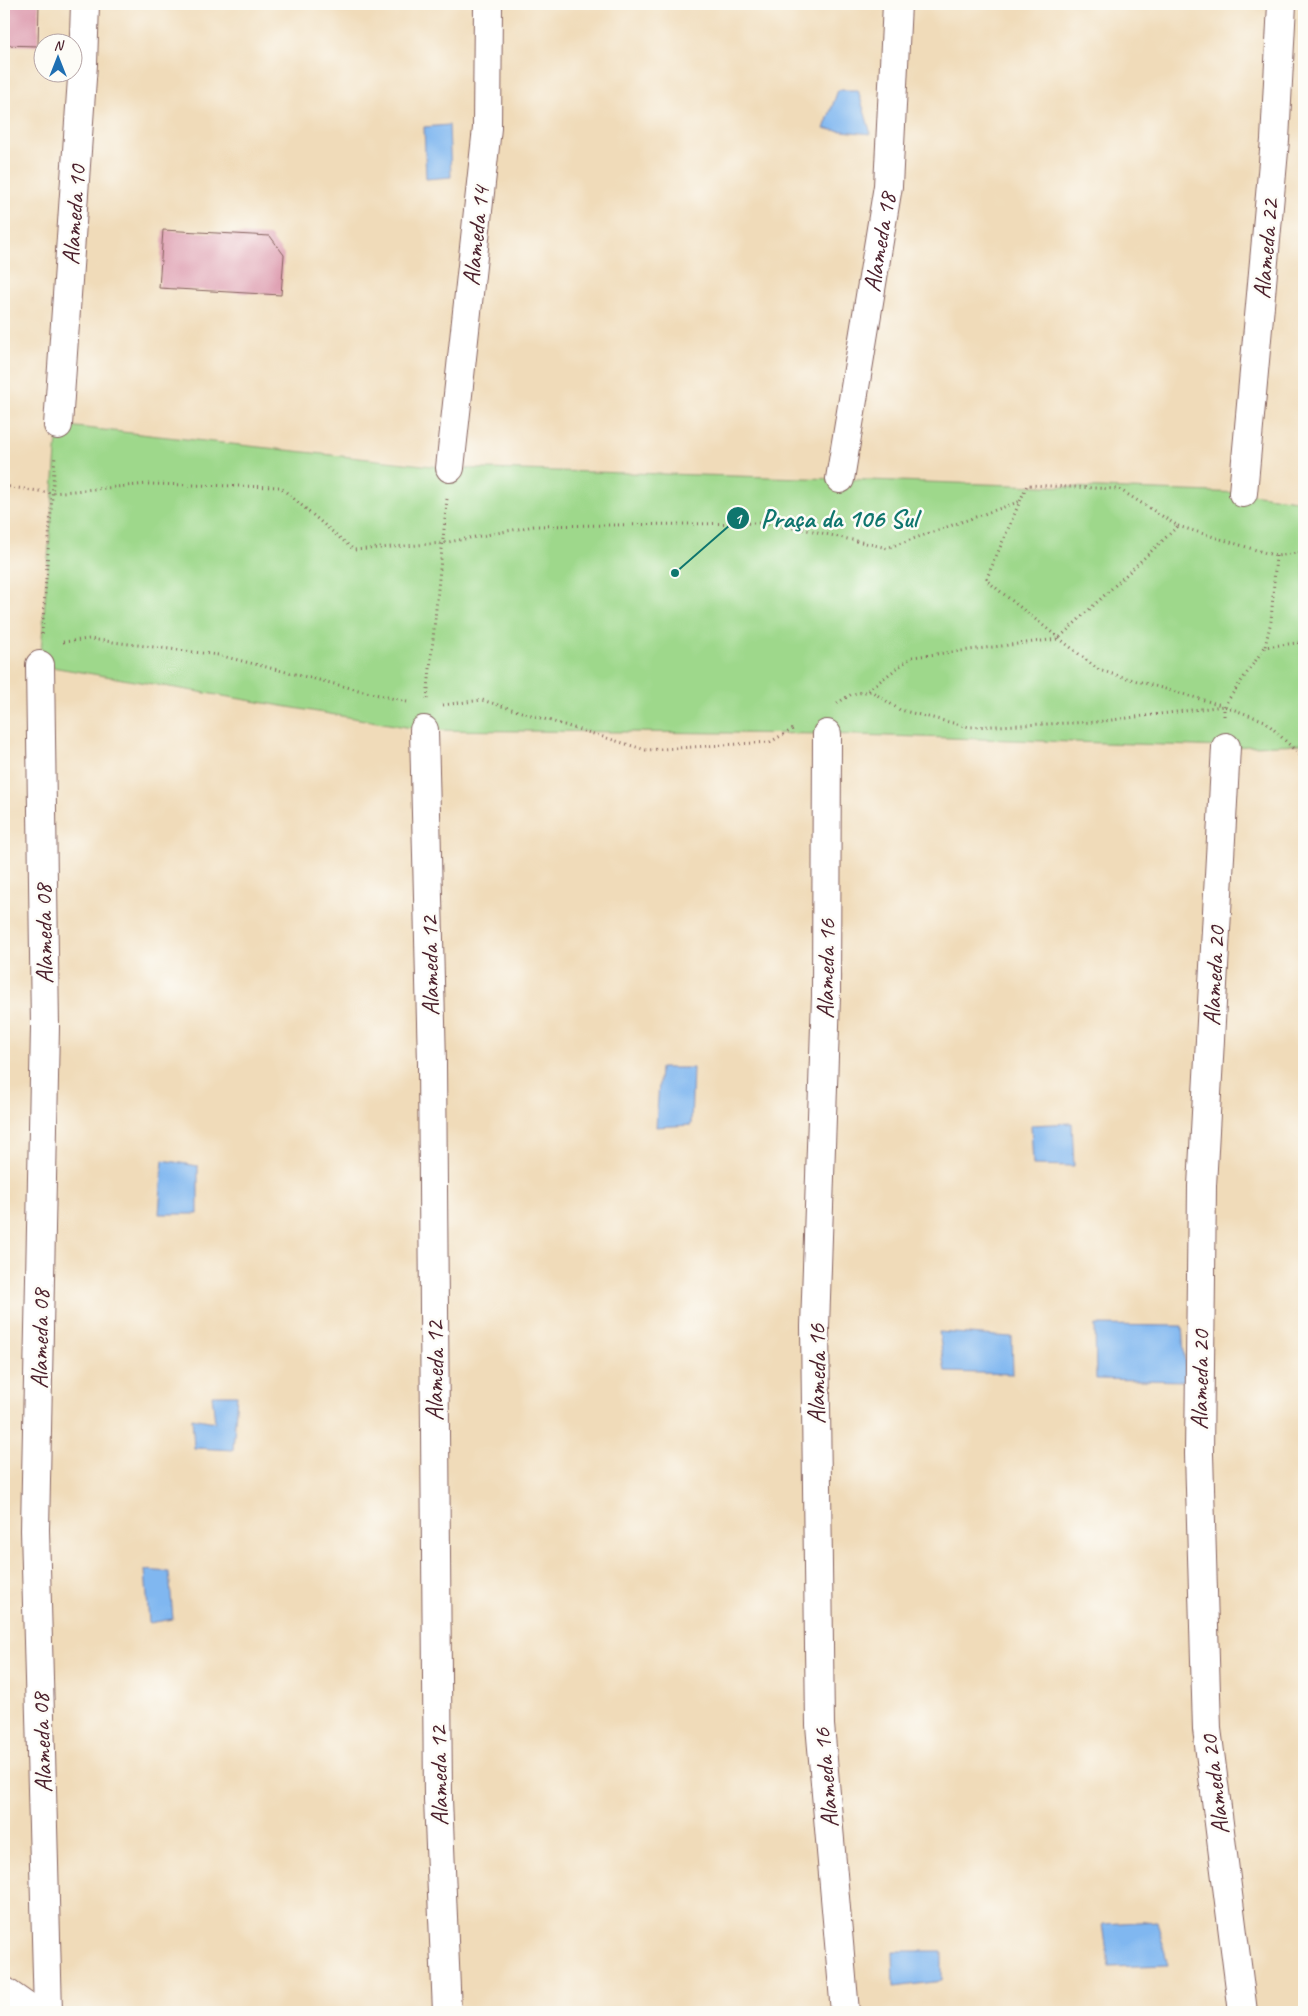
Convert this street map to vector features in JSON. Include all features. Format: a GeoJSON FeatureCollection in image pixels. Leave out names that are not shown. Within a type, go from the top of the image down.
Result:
{"type":"FeatureCollection","features":[{"type":"Feature","properties":{"kind":"street","name":"Alameda 10"},"geometry":{"type":"LineString","coordinates":[[58,425],[83,64],[85,4]]}},
{"type":"Feature","properties":{"kind":"street","name":"Alameda 14"},"geometry":{"type":"LineString","coordinates":[[450,468],[487,128],[488,4]]}},
{"type":"Feature","properties":{"kind":"street","name":"Alameda 18"},"geometry":{"type":"LineString","coordinates":[[840,479],[888,186],[898,4]]}},
{"type":"Feature","properties":{"kind":"street","name":"Alameda 22"},"geometry":{"type":"LineString","coordinates":[[1243,493],[1275,140],[1282,4]]}},
{"type":"Feature","properties":{"kind":"street","name":"Alameda 08"},"geometry":{"type":"LineString","coordinates":[[41,654],[45,1026],[35,1530],[48,2012]]}},
{"type":"Feature","properties":{"kind":"street","name":"Alameda 12"},"geometry":{"type":"LineString","coordinates":[[425,718],[432,1074],[438,1799],[447,2012]]}},
{"type":"Feature","properties":{"kind":"street","name":"Alameda 16"},"geometry":{"type":"LineString","coordinates":[[815,728],[826,996],[815,1327],[820,1725],[845,2012]]}},
{"type":"Feature","properties":{"kind":"street","name":"Alameda 20"},"geometry":{"type":"LineString","coordinates":[[1226,747],[1202,1186],[1199,1454],[1207,1729],[1243,2012]]}},
{"type":"Feature","properties":{"kind":"street"},"geometry":{"type":"LineString","coordinates":[[4,1991],[34,2012]]}},
{"type":"Feature","properties":{"kind":"path"},"geometry":{"type":"LineString","coordinates":[[58,425],[41,654],[89,639],[218,655],[425,718],[482,700],[646,750],[770,742],[815,728]]}},
{"type":"Feature","properties":{"kind":"path"},"geometry":{"type":"LineString","coordinates":[[425,718],[450,468]]}},
{"type":"Feature","properties":{"kind":"path"},"geometry":{"type":"LineString","coordinates":[[4,486],[52,493],[148,484],[280,487],[354,550],[443,543],[534,526],[760,523],[887,548],[1021,501]]}},
{"type":"Feature","properties":{"kind":"path"},"geometry":{"type":"LineString","coordinates":[[1304,552],[1276,556],[1178,526],[1119,489],[1027,485],[986,580],[1099,670],[1224,706],[1265,722],[1304,759]]}},
{"type":"Feature","properties":{"kind":"path"},"geometry":{"type":"LineString","coordinates":[[866,692],[912,656],[1058,639],[1178,526]]}},
{"type":"Feature","properties":{"kind":"path"},"geometry":{"type":"LineString","coordinates":[[836,704],[852,694],[871,691],[900,710],[970,727],[1096,722],[1224,706],[1265,647],[1270,620],[1276,556]]}},
{"type":"Feature","properties":{"kind":"path"},"geometry":{"type":"LineString","coordinates":[[1265,647],[1304,642]]}},
{"type":"Feature","properties":{"kind":"green space"},"geometry":{"type":"Polygon","coordinates":[[[58,425],[450,468],[1243,493],[1304,501],[1304,744],[1226,747],[827,734],[424,730],[40,665],[58,425]]]}},
{"type":"Feature","properties":{"kind":"water"},"geometry":{"type":"Polygon","coordinates":[[[838,90],[858,90],[871,134],[824,129],[838,90]]]}},
{"type":"Feature","properties":{"kind":"water"},"geometry":{"type":"Polygon","coordinates":[[[449,125],[451,177],[426,179],[424,127],[449,125]]]}},
{"type":"Feature","properties":{"kind":"water"},"geometry":{"type":"Polygon","coordinates":[[[660,1068],[693,1068],[691,1125],[656,1127],[660,1068]]]}},
{"type":"Feature","properties":{"kind":"water"},"geometry":{"type":"Polygon","coordinates":[[[1072,1123],[1074,1166],[1033,1165],[1031,1125],[1072,1123]]]}},
{"type":"Feature","properties":{"kind":"water"},"geometry":{"type":"Polygon","coordinates":[[[163,1160],[198,1166],[198,1214],[159,1214],[163,1160]]]}},
{"type":"Feature","properties":{"kind":"water"},"geometry":{"type":"Polygon","coordinates":[[[1095,1325],[1182,1326],[1186,1381],[1096,1379],[1095,1325]]]}},
{"type":"Feature","properties":{"kind":"water"},"geometry":{"type":"Polygon","coordinates":[[[939,1332],[1012,1337],[1013,1374],[945,1372],[939,1332]]]}},
{"type":"Feature","properties":{"kind":"water"},"geometry":{"type":"Polygon","coordinates":[[[212,1395],[237,1395],[233,1450],[194,1448],[192,1418],[215,1422],[212,1395]]]}},
{"type":"Feature","properties":{"kind":"water"},"geometry":{"type":"Polygon","coordinates":[[[145,1570],[169,1572],[173,1619],[149,1623],[145,1570]]]}},
{"type":"Feature","properties":{"kind":"water"},"geometry":{"type":"Polygon","coordinates":[[[1157,1921],[1168,1965],[1109,1967],[1103,1924],[1157,1921]]]}},
{"type":"Feature","properties":{"kind":"water"},"geometry":{"type":"Polygon","coordinates":[[[893,1951],[942,1951],[942,1981],[894,1987],[893,1951]]]}},
{"type":"Feature","properties":{"kind":"building"},"geometry":{"type":"Polygon","coordinates":[[[4,4],[39,4],[38,32],[32,32],[32,46],[4,45],[4,4]]]}},
{"type":"Feature","properties":{"kind":"building"},"geometry":{"type":"Polygon","coordinates":[[[163,230],[270,236],[284,255],[281,295],[159,288],[163,230]]]}},
{"type":"Feature","properties":{"kind":"place","name":"Praça da 106 Sul"},"geometry":{"type":"Point","coordinates":[675,573]}}]}
